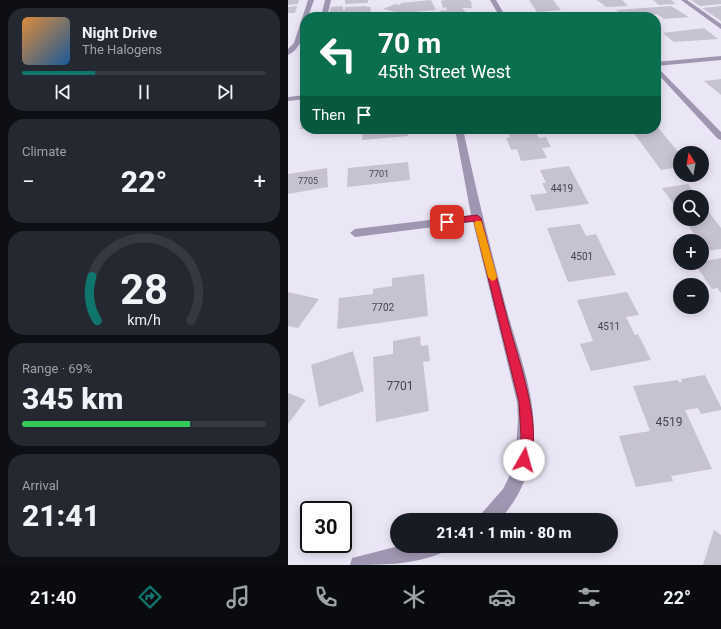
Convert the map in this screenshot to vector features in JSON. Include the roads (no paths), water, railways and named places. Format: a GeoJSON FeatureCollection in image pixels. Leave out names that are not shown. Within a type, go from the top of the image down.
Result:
{"type":"FeatureCollection","features":[{"type":"Feature","properties":{"kind":"street"},"geometry":{"type":"LineString","coordinates":[[307,12],[310,0]]}},
{"type":"Feature","properties":{"kind":"street"},"geometry":{"type":"LineString","coordinates":[[325,12],[328,0]]}},
{"type":"Feature","properties":{"kind":"street"},"geometry":{"type":"LineString","coordinates":[[493,0],[500,12]]}},
{"type":"Feature","properties":{"kind":"street"},"geometry":{"type":"LineString","coordinates":[[684,0],[721,26]]}},
{"type":"Feature","properties":{"kind":"street"},"geometry":{"type":"LineString","coordinates":[[288,53],[297,44],[300,34]]}},
{"type":"Feature","properties":{"kind":"street"},"geometry":{"type":"LineString","coordinates":[[661,64],[721,58]]}},
{"type":"Feature","properties":{"kind":"street"},"geometry":{"type":"LineString","coordinates":[[661,73],[721,137]]}},
{"type":"Feature","properties":{"kind":"street"},"geometry":{"type":"LineString","coordinates":[[288,99],[300,98]]}},
{"type":"Feature","properties":{"kind":"street"},"geometry":{"type":"LineString","coordinates":[[460,134],[477,218],[526,414],[527,436],[524,460],[517,481],[505,502],[494,513]]}},
{"type":"Feature","properties":{"kind":"street"},"geometry":{"type":"LineString","coordinates":[[355,233],[477,218]]}},
{"type":"Feature","properties":{"kind":"street"},"geometry":{"type":"LineString","coordinates":[[359,565],[409,553]]}}]}
